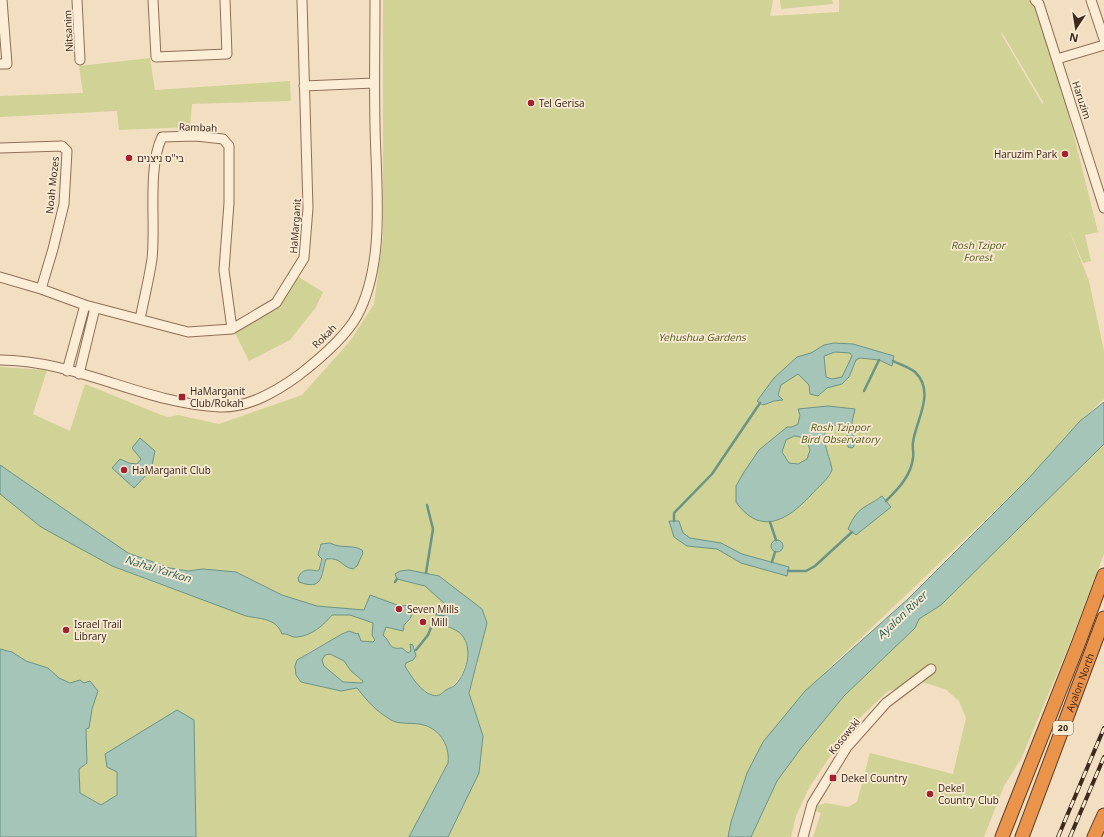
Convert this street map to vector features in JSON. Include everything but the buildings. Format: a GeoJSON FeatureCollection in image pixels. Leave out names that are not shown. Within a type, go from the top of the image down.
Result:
{"type":"FeatureCollection","features":[{"type":"Feature","properties":{"kind":"highway"},"geometry":{"type":"LineString","coordinates":[[1042,739],[1104,575]]}},
{"type":"Feature","properties":{"kind":"highway"},"geometry":{"type":"LineString","coordinates":[[1002,837],[1042,739],[1104,597]]}},
{"type":"Feature","properties":{"kind":"highway","name":"Ayalon North"},"geometry":{"type":"LineString","coordinates":[[1022,837],[1104,618]]}},
{"type":"Feature","properties":{"kind":"highway"},"geometry":{"type":"LineString","coordinates":[[1094,837],[1104,815]]}},
{"type":"Feature","properties":{"kind":"street"},"geometry":{"type":"LineString","coordinates":[[2,0],[4,64]]}},
{"type":"Feature","properties":{"kind":"street","name":"Nitsanim"},"geometry":{"type":"LineString","coordinates":[[77,0],[80,60]]}},
{"type":"Feature","properties":{"kind":"street"},"geometry":{"type":"LineString","coordinates":[[153,0],[156,57],[227,54],[225,0]]}},
{"type":"Feature","properties":{"kind":"street","name":"HaMarganit"},"geometry":{"type":"LineString","coordinates":[[0,277],[41,289],[84,305],[188,332],[232,329],[276,303],[304,258],[308,208],[302,0]]}},
{"type":"Feature","properties":{"kind":"street","name":"Rokah"},"geometry":{"type":"LineString","coordinates":[[0,360],[12,360],[67,371],[184,403],[228,407],[252,401],[280,389],[305,370],[333,344],[356,317],[365,299],[372,272],[376,208],[374,83],[375,0]]}},
{"type":"Feature","properties":{"kind":"street","name":"Haruzim"},"geometry":{"type":"LineString","coordinates":[[1035,0],[1039,4],[1104,208]]}},
{"type":"Feature","properties":{"kind":"street"},"geometry":{"type":"LineString","coordinates":[[1091,0],[1104,39]]}},
{"type":"Feature","properties":{"kind":"street"},"geometry":{"type":"LineString","coordinates":[[1057,59],[1104,45]]}},
{"type":"Feature","properties":{"kind":"street"},"geometry":{"type":"LineString","coordinates":[[304,86],[374,83]]}},
{"type":"Feature","properties":{"kind":"street","name":"Rambah"},"geometry":{"type":"LineString","coordinates":[[140,319],[152,258],[154,176],[160,143],[162,137],[196,136],[223,139],[230,146],[229,203],[224,270],[232,329]]}},
{"type":"Feature","properties":{"kind":"street","name":"Noah Mozes"},"geometry":{"type":"LineString","coordinates":[[0,148],[62,146],[67,151],[64,204],[41,289]]}},
{"type":"Feature","properties":{"kind":"street"},"geometry":{"type":"LineString","coordinates":[[67,371],[84,305]]}},
{"type":"Feature","properties":{"kind":"street"},"geometry":{"type":"LineString","coordinates":[[79,374],[95,308]]}},
{"type":"Feature","properties":{"kind":"street","name":"Kosowski"},"geometry":{"type":"LineString","coordinates":[[803,837],[812,804],[847,747],[886,703],[931,669]]}},
{"type":"Feature","properties":{"kind":"green space","name":"Yehushua Gardens"},"geometry":{"type":"Polygon","coordinates":[[[383,0],[773,0],[770,16],[839,12],[839,0],[1030,0],[1038,13],[1055,60],[1098,232],[1085,235],[1091,261],[1083,263],[1067,225],[1089,281],[1104,351],[1104,399],[1080,421],[1028,479],[805,691],[731,822],[728,837],[448,837],[462,809],[483,736],[469,693],[472,677],[478,664],[469,648],[465,667],[456,682],[447,690],[438,695],[429,694],[417,683],[405,666],[406,663],[413,660],[415,655],[415,646],[411,643],[411,651],[408,653],[399,648],[396,649],[391,647],[383,636],[385,627],[403,625],[410,621],[412,605],[400,606],[370,595],[364,610],[317,606],[282,595],[236,572],[203,569],[188,571],[170,568],[128,553],[0,465],[0,367],[47,370],[33,414],[70,431],[85,384],[164,416],[170,417],[178,415],[219,424],[302,395],[350,341],[374,304],[383,237],[383,0]],[[1000,32],[1043,105],[1043,102],[1004,36],[1000,32]],[[330,543],[319,546],[318,555],[322,558],[319,570],[308,569],[298,576],[298,580],[323,575],[326,559],[334,559],[353,569],[355,568],[363,553],[362,550],[354,547],[338,546],[330,543]]]}},
{"type":"Feature","properties":{"kind":"green space"},"geometry":{"type":"Polygon","coordinates":[[[780,0],[832,0],[833,4],[781,9],[780,0]]]}},
{"type":"Feature","properties":{"kind":"green space"},"geometry":{"type":"Polygon","coordinates":[[[150,58],[155,90],[290,81],[291,101],[192,104],[190,127],[119,130],[117,111],[0,117],[0,96],[83,93],[79,66],[150,58]]]}},
{"type":"Feature","properties":{"kind":"green space"},"geometry":{"type":"Polygon","coordinates":[[[297,276],[323,292],[316,307],[290,340],[249,361],[235,333],[280,307],[297,276]]]}},
{"type":"Feature","properties":{"kind":"green space"},"geometry":{"type":"Polygon","coordinates":[[[1104,444],[1104,554],[1067,650],[1021,759],[1004,786],[984,837],[813,837],[821,813],[814,810],[816,806],[826,803],[848,807],[857,802],[870,753],[953,774],[966,718],[959,701],[945,689],[922,682],[888,691],[849,728],[809,788],[796,816],[791,837],[751,837],[777,781],[802,747],[844,696],[915,628],[919,619],[941,605],[1104,444]]]}},
{"type":"Feature","properties":{"kind":"green space"},"geometry":{"type":"Polygon","coordinates":[[[0,494],[41,527],[112,566],[155,583],[268,621],[293,636],[314,630],[327,621],[332,615],[350,615],[374,623],[372,632],[375,640],[373,642],[361,641],[357,634],[349,631],[312,650],[297,660],[301,682],[341,691],[357,688],[373,706],[394,722],[424,725],[430,727],[440,735],[446,745],[448,763],[409,837],[196,837],[194,720],[177,711],[117,772],[117,795],[101,805],[80,793],[79,769],[87,763],[86,729],[89,728],[92,709],[98,691],[80,681],[70,683],[59,678],[48,668],[26,661],[12,652],[0,649],[0,494]]]}},
{"type":"Feature","properties":{"kind":"green space"},"geometry":{"type":"Polygon","coordinates":[[[329,654],[344,661],[351,671],[363,681],[362,683],[343,682],[324,666],[322,661],[325,655],[329,654]]]}},
{"type":"Feature","properties":{"kind":"water"},"geometry":{"type":"Polygon","coordinates":[[[834,343],[853,344],[894,356],[892,366],[879,360],[860,358],[856,360],[849,377],[842,384],[827,388],[818,396],[810,394],[809,385],[798,374],[781,385],[778,395],[783,400],[774,401],[763,405],[757,401],[774,378],[797,357],[811,353],[824,345],[834,343]],[[835,352],[824,356],[826,377],[832,379],[842,377],[852,356],[850,353],[835,352]]]}},
{"type":"Feature","properties":{"kind":"water","name":"Ayalon River"},"geometry":{"type":"Polygon","coordinates":[[[1104,402],[1104,444],[941,605],[919,619],[915,628],[844,696],[802,747],[777,781],[751,837],[728,837],[731,822],[747,773],[763,742],[805,691],[908,599],[1028,479],[1080,421],[1104,402]]]}},
{"type":"Feature","properties":{"kind":"water"},"geometry":{"type":"Polygon","coordinates":[[[828,406],[855,409],[852,422],[854,446],[852,448],[848,447],[847,428],[843,425],[833,425],[827,429],[825,441],[832,470],[830,474],[802,504],[783,518],[764,522],[754,519],[745,513],[736,502],[736,486],[759,450],[787,427],[792,427],[798,424],[800,415],[798,409],[828,406]],[[794,436],[786,440],[782,452],[789,463],[798,464],[807,459],[810,450],[805,440],[794,436]]]}},
{"type":"Feature","properties":{"kind":"water"},"geometry":{"type":"Polygon","coordinates":[[[140,438],[155,451],[151,470],[134,488],[112,468],[120,459],[129,463],[137,464],[141,459],[132,448],[140,438]]]}},
{"type":"Feature","properties":{"kind":"water","name":"Nahal Yarkon"},"geometry":{"type":"Polygon","coordinates":[[[0,465],[128,553],[170,568],[188,571],[203,569],[236,572],[282,595],[317,606],[364,610],[370,595],[400,606],[413,605],[411,616],[404,625],[403,631],[386,627],[383,635],[392,647],[402,648],[408,653],[411,651],[410,644],[413,645],[416,656],[413,660],[406,663],[405,666],[413,679],[424,691],[428,694],[436,696],[453,687],[463,674],[468,655],[466,643],[459,632],[441,623],[446,611],[445,604],[425,586],[397,579],[395,574],[400,571],[409,570],[439,576],[482,609],[487,623],[469,693],[483,736],[479,773],[448,837],[409,837],[448,763],[446,745],[440,735],[430,727],[424,725],[394,722],[372,706],[357,688],[341,691],[301,682],[296,675],[295,666],[297,660],[349,631],[358,633],[361,641],[373,642],[375,640],[372,635],[373,623],[350,615],[332,615],[325,623],[307,635],[295,637],[282,634],[276,625],[267,620],[246,616],[112,566],[41,527],[0,494],[0,465]],[[330,654],[325,655],[322,660],[324,666],[343,682],[362,683],[363,681],[351,671],[344,661],[330,654]]]}},
{"type":"Feature","properties":{"kind":"water"},"geometry":{"type":"Polygon","coordinates":[[[882,496],[891,507],[856,535],[848,529],[858,512],[882,496]]]}},
{"type":"Feature","properties":{"kind":"water"},"geometry":{"type":"Polygon","coordinates":[[[669,521],[679,521],[683,533],[690,538],[721,543],[742,554],[789,567],[787,576],[741,563],[717,549],[687,546],[674,537],[669,521]]]}},
{"type":"Feature","properties":{"kind":"water"},"geometry":{"type":"Polygon","coordinates":[[[775,540],[779,540],[783,546],[779,552],[775,552],[771,548],[771,544],[775,540]]]}},
{"type":"Feature","properties":{"kind":"water"},"geometry":{"type":"Polygon","coordinates":[[[330,543],[338,546],[354,547],[362,550],[363,553],[357,566],[353,569],[335,559],[326,559],[322,576],[317,583],[313,585],[299,582],[298,578],[303,571],[319,570],[322,559],[318,555],[321,544],[330,543]]]}},
{"type":"Feature","properties":{"kind":"water"},"geometry":{"type":"Polygon","coordinates":[[[0,649],[12,652],[26,661],[48,668],[59,678],[70,683],[80,680],[84,683],[90,681],[98,691],[92,709],[89,728],[86,729],[87,763],[79,769],[80,793],[101,805],[117,795],[117,772],[107,767],[105,754],[177,710],[194,720],[196,837],[0,837],[0,649]]]}},
{"type":"Feature","properties":{"kind":"waterway"},"geometry":{"type":"LineString","coordinates":[[864,391],[879,360]]}},
{"type":"Feature","properties":{"kind":"waterway"},"geometry":{"type":"LineString","coordinates":[[886,501],[899,487],[910,471],[913,456],[913,442],[924,397],[924,388],[921,380],[915,372],[893,361]]}},
{"type":"Feature","properties":{"kind":"waterway"},"geometry":{"type":"LineString","coordinates":[[674,521],[674,513],[712,474],[760,403]]}},
{"type":"Feature","properties":{"kind":"waterway"},"geometry":{"type":"LineString","coordinates":[[426,573],[433,529],[427,505]]}},
{"type":"Feature","properties":{"kind":"waterway"},"geometry":{"type":"LineString","coordinates":[[770,522],[776,540]]}},
{"type":"Feature","properties":{"kind":"waterway"},"geometry":{"type":"LineString","coordinates":[[788,571],[806,571],[815,566],[852,532]]}},
{"type":"Feature","properties":{"kind":"waterway"},"geometry":{"type":"LineString","coordinates":[[772,562],[775,552]]}},
{"type":"Feature","properties":{"kind":"waterway"},"geometry":{"type":"LineString","coordinates":[[436,614],[444,616]]}},
{"type":"Feature","properties":{"kind":"waterway"},"geometry":{"type":"LineString","coordinates":[[416,650],[428,635],[432,625],[441,623]]}},
{"type":"Feature","properties":{"kind":"railway"},"geometry":{"type":"LineString","coordinates":[[1058,837],[1104,728]]}},
{"type":"Feature","properties":{"kind":"railway"},"geometry":{"type":"LineString","coordinates":[[1070,837],[1104,757]]}},
{"type":"Feature","properties":{"kind":"place","name":"Tel Gerisa"},"geometry":{"type":"Point","coordinates":[531,103]}},
{"type":"Feature","properties":{"kind":"place","name":"Haruzim Park"},"geometry":{"type":"Point","coordinates":[1065,154]}},
{"type":"Feature","properties":{"kind":"place","name":"בי\"ס ניצנים"},"geometry":{"type":"Point","coordinates":[129,158]}},
{"type":"Feature","properties":{"kind":"place","name":"HaMarganit Club/Rokah"},"geometry":{"type":"Point","coordinates":[182,397]}},
{"type":"Feature","properties":{"kind":"place","name":"HaMarganit Club"},"geometry":{"type":"Point","coordinates":[124,470]}},
{"type":"Feature","properties":{"kind":"place","name":"Seven Mills"},"geometry":{"type":"Point","coordinates":[399,609]}},
{"type":"Feature","properties":{"kind":"place","name":"Mill"},"geometry":{"type":"Point","coordinates":[423,622]}},
{"type":"Feature","properties":{"kind":"place","name":"Israel Trail Library"},"geometry":{"type":"Point","coordinates":[66,630]}},
{"type":"Feature","properties":{"kind":"place","name":"Dekel Country"},"geometry":{"type":"Point","coordinates":[833,778]}},
{"type":"Feature","properties":{"kind":"place","name":"Dekel Country Club"},"geometry":{"type":"Point","coordinates":[930,794]}},
{"type":"Feature","properties":{"kind":"park label","name":"Rosh Tzipor Forest"},"geometry":{"type":"Point","coordinates":[978,250]}},
{"type":"Feature","properties":{"kind":"park label","name":"Rosh Tzippor Bird Observatory"},"geometry":{"type":"Point","coordinates":[840,432]}}]}
